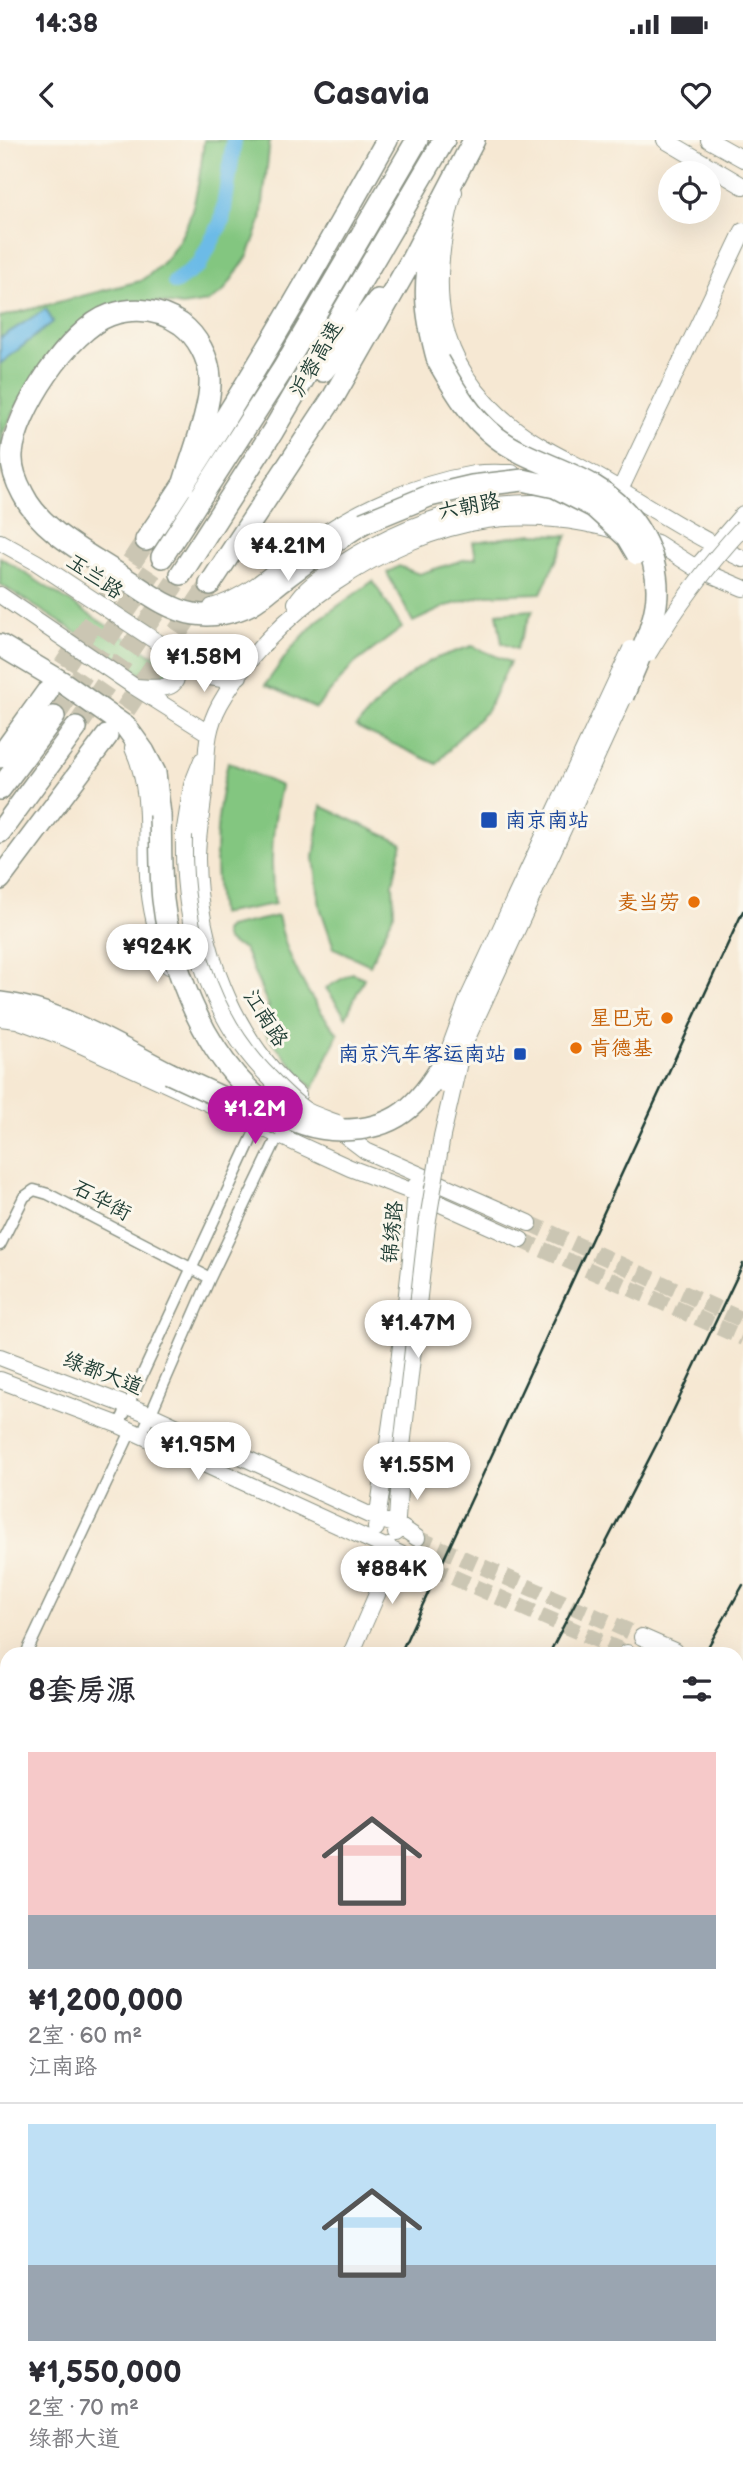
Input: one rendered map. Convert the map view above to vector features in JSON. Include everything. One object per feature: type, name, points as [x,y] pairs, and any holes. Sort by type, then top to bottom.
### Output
[{"type":"highway","points":[[146,540],[183,486],[387,140]]},
{"type":"highway","name":"沪蓉高速","points":[[162,557],[283,369],[417,140]]},
{"type":"highway","name":"沪蓉高速","points":[[181,574],[273,431],[444,140]]},
{"type":"highway","points":[[477,140],[437,231],[425,282],[429,327],[438,361],[464,405],[495,436],[520,452],[593,485],[618,504],[648,545],[657,580],[654,614],[623,696]]},
{"type":"highway","points":[[210,584],[334,396],[477,140]]},
{"type":"highway","points":[[273,431],[411,261]]},
{"type":"highway","points":[[183,486],[209,401],[210,378],[207,361],[193,336],[172,319],[142,310],[108,316],[88,329],[70,346],[48,373],[26,408],[15,436],[12,457],[16,479],[23,496],[35,513],[85,552],[134,584],[171,606],[195,614],[224,614],[251,604],[334,540],[363,523],[429,496],[472,486],[523,480],[569,492],[594,507],[627,537],[649,578],[654,614],[631,649]]},
{"type":"highway","points":[[631,649],[648,600],[647,585],[638,557]]},
{"type":"highway","points":[[0,645],[126,727],[144,752],[155,773],[160,815],[163,901],[170,936],[192,1005],[228,1066],[274,1110],[308,1125],[328,1130],[358,1129],[405,1122]]},
{"type":"highway","points":[[0,757],[47,692]]},
{"type":"highway","points":[[0,749],[31,714]]},
{"type":"highway","points":[[0,789],[54,717]]},
{"type":"highway","points":[[0,832],[76,728]]},
{"type":"highway","points":[[0,879],[107,736]]},
{"type":"highway","points":[[0,1003],[26,1006],[96,1036],[271,1122],[304,1133],[354,1140],[371,1137],[405,1122],[428,1104],[453,1055]]},
{"type":"highway","points":[[358,1129],[390,1121],[404,1114],[430,1088],[453,1055]]},
{"type":"street","points":[[665,140],[743,186]]},
{"type":"street","points":[[709,140],[743,159]]},
{"type":"street","points":[[455,190],[444,228],[438,283],[444,330],[457,362],[473,388],[514,429],[715,546],[743,559]]},
{"type":"street","points":[[620,490],[743,230]]},
{"type":"street","points":[[134,584],[190,607],[208,608],[228,603],[247,593],[327,531],[430,485],[475,474],[518,472],[547,475],[561,480],[632,524],[657,543]]},
{"type":"street","points":[[286,621],[299,598],[325,575],[367,548],[416,525],[461,511],[503,503],[550,503],[583,509],[615,524]]},
{"type":"street","points":[[696,568],[743,514]]},
{"type":"street","name":"六朝路","points":[[208,733],[220,703],[239,676],[286,621],[351,571],[421,538],[486,520],[567,520],[598,525],[657,543],[696,568],[743,588]]},
{"type":"street","points":[[453,1055],[623,696],[669,618],[713,559],[743,527]]},
{"type":"street","points":[[0,534],[36,562]]},
{"type":"street","name":"玉兰路","points":[[0,542],[36,562],[209,677],[222,679],[239,676]]},
{"type":"street","points":[[5,599],[208,733]]},
{"type":"street","points":[[354,1647],[384,1578],[385,1545],[398,1525],[402,1447],[427,1225],[453,1055],[467,1001],[631,649]]},
{"type":"street","points":[[135,687],[163,689],[172,686],[177,669],[172,652]]},
{"type":"street","points":[[101,709],[129,741],[139,763],[148,809],[148,876],[154,921],[160,943],[193,1020],[225,1077],[251,1103],[278,1118],[350,1168]]},
{"type":"street","name":"江南路","points":[[208,733],[205,788],[198,838],[199,890],[220,984],[256,1045],[292,1090],[344,1136],[366,1151],[529,1223]]},
{"type":"street","points":[[206,751],[192,785],[184,835],[185,877],[192,929],[210,988],[241,1047],[288,1097],[306,1110],[358,1129]]},
{"type":"street","points":[[0,1018],[17,1020],[66,1038],[257,1127],[521,1240]]},
{"type":"street","points":[[130,1431],[129,1405],[257,1127]]},
{"type":"street","points":[[29,1647],[130,1431],[149,1414],[278,1136]]},
{"type":"street","name":"锦绣路","points":[[385,1545],[378,1519],[410,1273],[416,1175]]},
{"type":"street","name":"石华街","points":[[0,1245],[24,1197],[34,1190],[48,1194],[210,1278]]},
{"type":"street","name":"绿都大道","points":[[0,1357],[129,1405],[378,1519],[398,1525],[417,1538]]},
{"type":"street","name":"绿都大道","points":[[0,1380],[130,1431],[409,1558]]},
{"type":"street","points":[[642,1637],[665,1647]]},
{"type":"green space","points":[[204,140],[270,140],[261,221],[248,256],[223,292],[208,302],[182,306],[156,302],[118,309],[22,397],[3,433],[0,476],[0,317],[140,281],[157,268],[171,253],[189,219],[199,181]]},
{"type":"green space","points":[[533,534],[568,535],[541,593],[486,595],[447,606],[413,622],[387,573],[399,566],[419,574],[476,558],[473,542]]},
{"type":"green space","points":[[0,557],[168,665],[169,678],[154,682],[0,584]]},
{"type":"green space","points":[[373,581],[402,628],[354,664],[316,708],[265,685],[291,649],[317,621]]},
{"type":"green space","points":[[533,610],[516,649],[502,643],[497,613]]},
{"type":"green space","points":[[472,646],[510,662],[487,711],[464,732],[437,764],[356,727],[390,691],[419,668],[430,661]]},
{"type":"green space","points":[[228,762],[281,786],[272,845],[275,904],[220,914],[216,838]]},
{"type":"green space","points":[[321,806],[402,843],[393,883],[394,913],[370,965],[334,948],[320,907],[314,858]]},
{"type":"green space","points":[[278,916],[287,948],[301,979],[338,1034],[313,1089],[269,1038],[256,1015],[269,1007],[244,949],[230,943],[224,935],[228,927]]},
{"type":"green space","points":[[352,973],[364,978],[346,1017],[326,988]]},
{"type":"water","points":[[46,309],[53,322],[0,364],[0,338]]},
{"type":"waterway","points":[[175,282],[199,265],[222,221],[234,140]]},
{"type":"tunnel","points":[[47,692],[146,540]]},
{"type":"tunnel","points":[[54,717],[162,557]]},
{"type":"tunnel","points":[[76,728],[181,574]]},
{"type":"tunnel","points":[[108,735],[210,584]]},
{"type":"tunnel","points":[[529,1223],[743,1320]]},
{"type":"tunnel","points":[[521,1240],[743,1338]]},
{"type":"tunnel","points":[[417,1538],[642,1637]]},
{"type":"tunnel","points":[[409,1558],[613,1647]]},
{"type":"railway","points":[[403,1647],[743,911]]},
{"type":"railway","points":[[553,1647],[667,1424],[743,1264]]},
{"type":"railway","points":[[708,1647],[743,1585]]},
{"type":"place","name":"南京南站","points":[[489,820]]},
{"type":"place","name":"麦当劳","points":[[694,902]]},
{"type":"place","name":"星巴克","points":[[667,1018]]},
{"type":"place","name":"肯德基","points":[[576,1048]]},
{"type":"place","name":"南京汽车客运南站","points":[[520,1054]]}]
